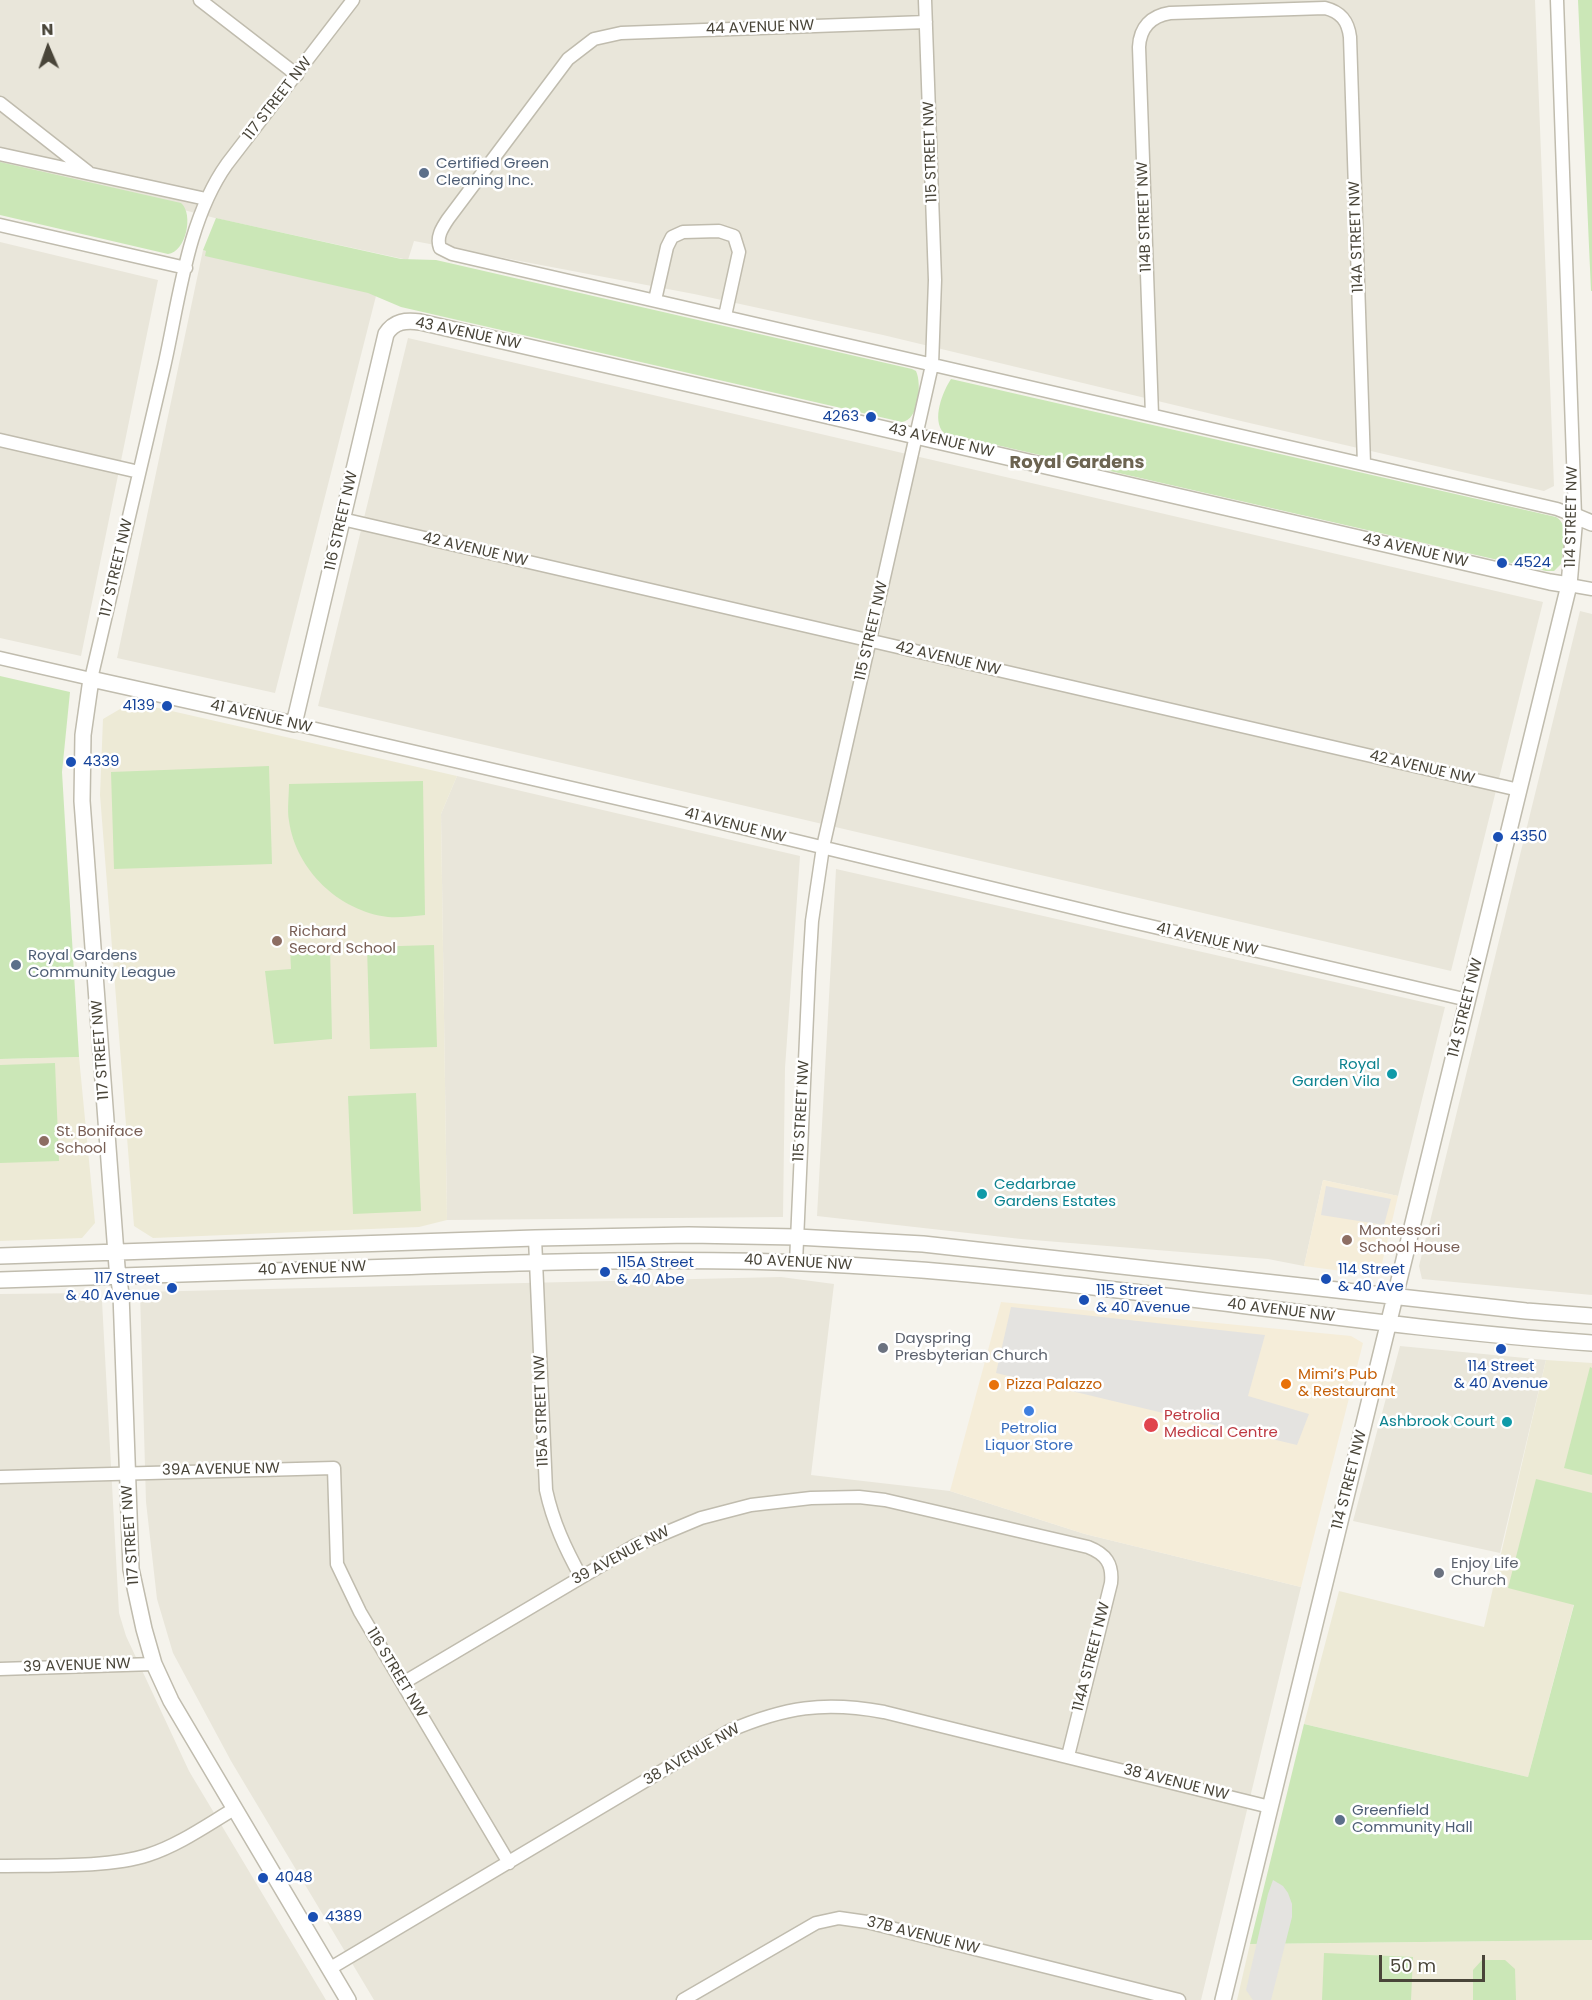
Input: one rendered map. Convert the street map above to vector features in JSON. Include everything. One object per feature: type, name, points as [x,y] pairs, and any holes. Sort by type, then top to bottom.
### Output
[{"type":"street","points":[[200,0],[297,75]]},
{"type":"street","name":"117 STREET NW","points":[[348,2000],[171,1701],[154,1664],[139,1613],[131,1569],[124,1376],[82,801],[82,735],[91,679],[186,268],[206,200],[227,164],[353,0]]},
{"type":"street","name":"115 STREET NW","points":[[796,1263],[812,931],[823,847],[918,436],[932,364],[935,280],[925,0]]},
{"type":"street","name":"114 STREET NW","points":[[1223,2000],[1569,585],[1575,516],[1557,0]]},
{"type":"street","name":"114B STREET NW","points":[[1152,415],[1139,47],[1142,33],[1148,23],[1158,16],[1170,13],[1318,8],[1339,13]]},
{"type":"street","name":"114A STREET NW","points":[[1339,13],[1347,26],[1350,37],[1364,464]]},
{"type":"street","name":"44 AVENUE NW","points":[[655,300],[452,254],[440,248],[439,237],[448,219],[568,59],[594,39],[621,33],[926,22]]},
{"type":"street","points":[[0,103],[91,174]]},
{"type":"street","points":[[0,154],[206,200]]},
{"type":"street","points":[[0,225],[186,268]]},
{"type":"street","points":[[725,316],[739,252],[734,236],[725,232],[683,232],[672,237],[667,247],[655,300],[1557,509],[1592,523]]},
{"type":"street","name":"43 AVENUE NW","points":[[396,323],[420,322],[1515,574],[1592,589]]},
{"type":"street","name":"116 STREET NW","points":[[294,724],[386,334],[396,323]]},
{"type":"street","points":[[0,440],[139,472]]},
{"type":"street","name":"42 AVENUE NW","points":[[342,519],[1519,790]]},
{"type":"street","name":"41 AVENUE NW","points":[[0,658],[823,847],[1468,1000]]},
{"type":"street","name":"40 AVENUE NW","points":[[0,1256],[535,1238],[689,1235],[797,1237],[923,1244],[1526,1311],[1592,1316]]},
{"type":"street","name":"115A STREET NW","points":[[535,1238],[546,1490],[554,1523],[581,1577]]},
{"type":"street","name":"40 AVENUE NW","points":[[0,1280],[672,1259],[796,1263],[967,1274],[1389,1324],[1592,1343]]},
{"type":"street","name":"116 STREET NW","points":[[334,1468],[337,1564],[360,1612],[509,1863]]},
{"type":"street","name":"39A AVENUE NW","points":[[0,1477],[334,1468]]},
{"type":"street","name":"39 AVENUE NW","points":[[403,1683],[651,1538],[701,1518],[752,1505],[800,1498],[835,1497],[867,1498],[911,1504],[1088,1547],[1106,1558]]},
{"type":"street","name":"114A STREET NW","points":[[1068,1756],[1111,1583],[1112,1571],[1106,1558]]},
{"type":"street","name":"39 AVENUE NW","points":[[0,1669],[154,1664]]},
{"type":"street","name":"38 AVENUE NW","points":[[329,1969],[729,1731],[782,1712],[810,1707],[862,1708],[1068,1756],[1270,1807]]},
{"type":"street","points":[[0,1866],[102,1863],[140,1857],[155,1853],[179,1841],[234,1809]]},
{"type":"street","name":"37B AVENUE NW","points":[[683,2000],[816,1923],[839,1918],[867,1922],[1179,2000]]},
{"type":"shaded area","points":[[0,0],[1535,0],[1554,486],[1544,491],[883,335],[694,294],[414,241],[408,260],[215,218],[0,163]]},
{"type":"shaded area","points":[[0,242],[158,280],[81,656],[0,638]]},
{"type":"shaded area","points":[[203,250],[377,292],[275,693],[117,658]]},
{"type":"shaded area","points":[[408,338],[1543,602],[1451,971],[318,706]]},
{"type":"shaded area","points":[[1580,611],[1592,614],[1592,1295],[1422,1279],[1419,1266]]},
{"type":"shaded area","name":"Richard Secord School","points":[[132,702],[457,776],[441,814],[447,1220],[419,1227],[153,1238],[134,1226],[100,795],[103,719]]},
{"type":"shaded area","points":[[457,776],[800,856],[785,1068],[783,1217],[447,1220],[441,814]]},
{"type":"shaded area","points":[[836,869],[1445,1007],[1398,1196],[1323,1180],[1304,1266],[1268,1259],[1021,1239],[817,1216]]},
{"type":"shaded area","name":"St. Boniface School","points":[[79,1057],[95,1223],[82,1238],[0,1241],[0,1059]]},
{"type":"shaded area","points":[[1323,1180],[1398,1196],[1379,1276],[1304,1266]]},
{"type":"shaded area","points":[[1326,1186],[1391,1199],[1384,1225],[1321,1215]]},
{"type":"shaded area","points":[[781,1277],[834,1284],[811,1475],[950,1491],[1085,1534],[1301,1587],[1201,2000],[374,2000],[231,1761],[173,1653],[157,1599],[146,1502],[140,1292]]},
{"type":"shaded area","points":[[92,1293],[102,1301],[119,1613],[126,1636],[189,1771],[326,2000],[0,2000],[0,1294]]},
{"type":"shaded area","points":[[1001,1302],[1351,1336],[1363,1343],[1301,1587],[1085,1534],[950,1491]]},
{"type":"shaded area","points":[[1011,1307],[1265,1335],[1248,1396],[1309,1414],[1297,1445],[996,1373]]},
{"type":"shaded area","points":[[1400,1346],[1546,1360],[1500,1553],[1353,1521]]},
{"type":"shaded area","points":[[1546,1360],[1592,1363],[1592,1536],[1528,1777],[1304,1724],[1339,1591],[1484,1627]]},
{"type":"shaded area","points":[[1273,1880],[1283,1886],[1288,1893],[1292,1904],[1292,1917],[1271,2000],[1253,2000],[1246,1990]]},
{"type":"shaded area","points":[[1592,1940],[1592,2000],[1237,2000],[1250,1944]]},
{"type":"green space","points":[[1578,0],[1592,0],[1592,291],[1591,291]]},
{"type":"green space","points":[[0,162],[181,203],[187,215],[183,240],[174,252],[168,254],[0,215]]},
{"type":"green space","points":[[216,218],[401,259],[436,260],[912,369],[916,371],[918,377],[918,401],[912,415],[908,420],[902,422],[401,307],[368,293],[205,256],[206,251],[203,250]]},
{"type":"green space","points":[[951,379],[1556,517],[1561,521],[1565,532],[1561,564],[1554,571],[1546,571],[944,433],[938,421],[938,413]]},
{"type":"green space","points":[[0,676],[70,692],[62,772],[79,1057],[0,1059]]},
{"type":"green space","points":[[269,766],[272,864],[114,869],[111,772]]},
{"type":"green space","points":[[423,781],[425,915],[388,917],[370,913],[337,897],[310,871],[293,839],[288,817],[289,784]]},
{"type":"green space","points":[[434,945],[437,1047],[370,1049],[367,947]]},
{"type":"green space","points":[[330,946],[332,1039],[274,1044],[265,971],[291,969],[290,948]]},
{"type":"green space","points":[[55,1063],[59,1161],[0,1163],[0,1065]]},
{"type":"green space","points":[[416,1093],[421,1211],[353,1214],[348,1096]]},
{"type":"green space","points":[[1590,1367],[1592,1368],[1592,1475],[1564,1468]]},
{"type":"green space","points":[[1536,1479],[1592,1493],[1592,1940],[1250,1944],[1304,1724],[1528,1777],[1574,1605],[1508,1588]]},
{"type":"green space","points":[[1324,1953],[1413,1957],[1411,2000],[1322,2000]]},
{"type":"green space","points":[[1482,1960],[1505,1960],[1515,1969],[1516,2000],[1473,2000],[1473,1970]]},
{"type":"place","name":"Certified Green Cleaning Inc.","points":[[424,173]]},
{"type":"place","name":"4263","points":[[871,417]]},
{"type":"place","name":"4524","points":[[1502,563]]},
{"type":"place","name":"4139","points":[[167,706]]},
{"type":"place","name":"4339","points":[[71,762]]},
{"type":"place","name":"4350","points":[[1498,837]]},
{"type":"place","name":"Richard Secord School","points":[[277,941]]},
{"type":"place","name":"Royal Gardens Community League","points":[[16,965]]},
{"type":"place","name":"Royal Garden Vila","points":[[1392,1074]]},
{"type":"place","name":"St. Boniface School","points":[[44,1141]]},
{"type":"place","name":"Cedarbrae Gardens Estates","points":[[982,1194]]},
{"type":"place","name":"Montessori School House","points":[[1347,1240]]},
{"type":"place","name":"115A Street & 40 Abe","points":[[605,1272]]},
{"type":"place","name":"114 Street & 40 Ave","points":[[1326,1279]]},
{"type":"place","name":"117 Street & 40 Avenue","points":[[172,1288]]},
{"type":"place","name":"115 Street & 40 Avenue","points":[[1084,1300]]},
{"type":"place","name":"Dayspring Presbyterian Church","points":[[883,1348]]},
{"type":"place","name":"114 Street & 40 Avenue","points":[[1501,1349]]},
{"type":"place","name":"Mimi’s Pub & Restaurant","points":[[1286,1384]]},
{"type":"place","name":"Pizza Palazzo","points":[[994,1385]]},
{"type":"place","name":"Petrolia Liquor Store","points":[[1029,1411]]},
{"type":"place","name":"Ashbrook Court","points":[[1507,1422]]},
{"type":"place","name":"Petrolia Medical Centre","points":[[1151,1425]]},
{"type":"place","name":"Enjoy Life Church","points":[[1439,1573]]},
{"type":"place","name":"Greenfield Community Hall","points":[[1340,1820]]},
{"type":"place","name":"4048","points":[[263,1878]]},
{"type":"place","name":"4389","points":[[313,1917]]},
{"type":"district","name":"Royal Gardens","points":[[1077,463]]}]
